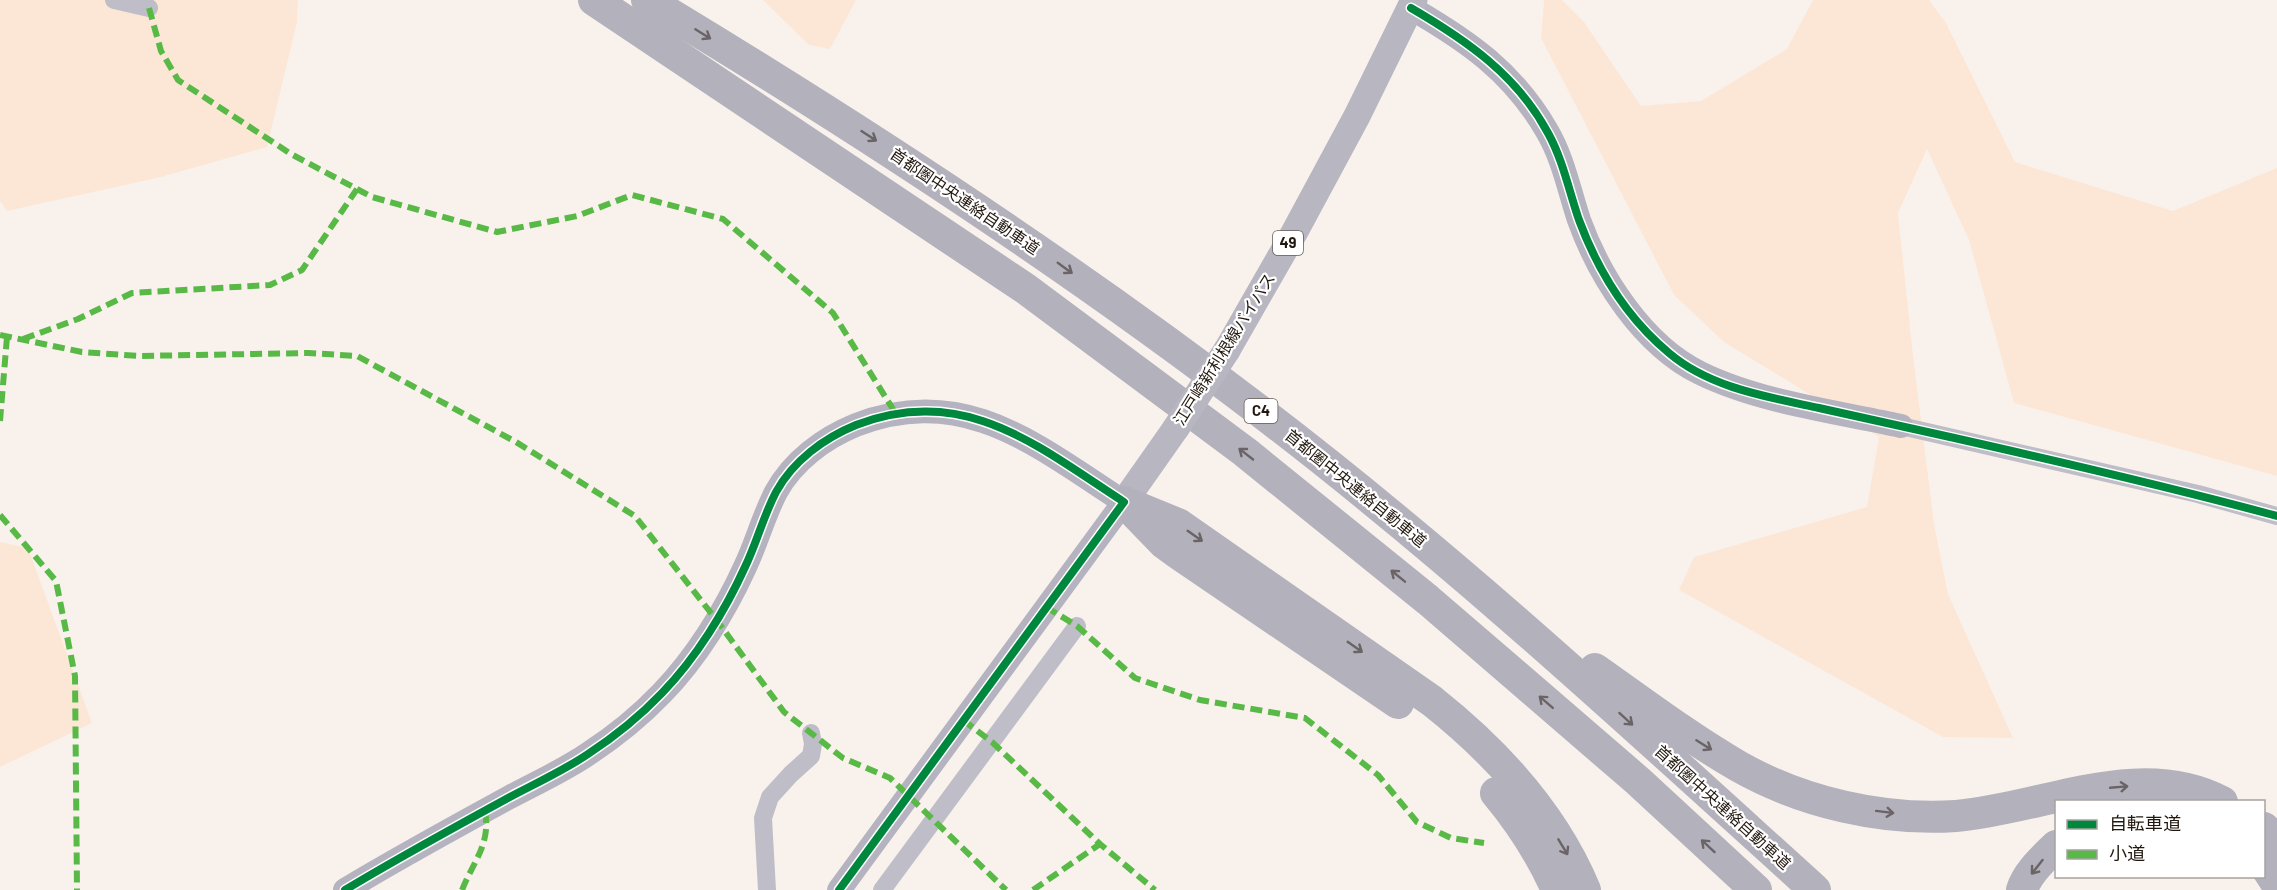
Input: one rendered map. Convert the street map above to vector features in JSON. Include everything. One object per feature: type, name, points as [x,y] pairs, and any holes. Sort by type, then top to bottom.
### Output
[{"type":"highway","name":"C4","points":[[594,0],[1026,289],[1245,452],[1428,600],[1638,781],[1754,888]]},
{"type":"highway","name":"首都圏中央連絡自動車道","points":[[647,0],[866,134],[1061,265],[1262,412],[1467,578],[1815,890]]},
{"type":"highway","points":[[1124,502],[1171,549],[1424,721],[1460,750],[1491,770],[1527,813],[1562,846],[1585,890]]},
{"type":"highway","points":[[1467,578],[1687,734],[1739,766],[1789,789],[1830,803],[1892,814],[1956,816],[2116,786],[2156,785],[2187,789],[2219,800]]},
{"type":"highway","points":[[1527,813],[1537,849],[1557,890]]},
{"type":"highway","points":[[2265,829],[2277,841]]},
{"type":"highway","points":[[2022,890],[2042,860],[2055,847]]},
{"type":"highway","points":[[2265,866],[2277,884]]},
{"type":"main road","name":"江戸崎新利根線バイパス","points":[[1124,502],[1227,350],[1357,116],[1412,4]]},
{"type":"street","points":[[114,0],[148,8]]},
{"type":"street","points":[[1412,4],[1490,60],[1512,81],[1529,104],[1558,153],[1580,222],[1622,305],[1669,353],[1699,373],[1772,399],[2198,494],[2277,516]]},
{"type":"street","points":[[345,890],[588,754],[635,718],[663,692],[718,622],[746,565],[762,520],[778,489],[800,462],[828,437],[867,421],[903,412],[930,410],[994,423],[1017,434],[1124,502],[839,890]]},
{"type":"street","points":[[882,890],[1077,626]]},
{"type":"street","points":[[767,890],[763,818],[770,797],[811,756],[813,744],[811,733]]},
{"type":"shaded area","points":[[0,0],[298,0],[297,22],[267,147],[161,177],[7,211],[0,201]]},
{"type":"shaded area","points":[[763,0],[856,0],[830,49],[809,45]]},
{"type":"shaded area","points":[[1544,0],[1562,0],[1584,22],[1641,106],[1701,101],[1787,49],[1813,0],[1929,0],[1946,23],[2015,162],[2173,211],[2277,168],[2277,476],[2014,403],[1969,240],[1927,149],[1898,213],[1934,524],[1948,594],[2013,738],[1943,737],[1679,590],[1694,557],[1867,507],[1879,437],[1724,342],[1674,295],[1541,38]]},
{"type":"shaded area","points":[[0,542],[28,548],[92,723],[0,767]]},
{"type":"marked path","points":[[149,8],[161,51],[178,80],[291,154],[372,197],[497,232],[577,216],[632,195],[723,219],[833,313],[896,414]]},
{"type":"marked path","points":[[23,339],[78,319],[132,293],[270,285],[302,270],[357,189]]},
{"type":"marked path","points":[[0,335],[82,352],[138,356],[308,353],[357,356],[516,442],[635,516],[718,622],[784,712],[843,758],[890,778],[1006,890]]},
{"type":"marked path","points":[[0,421],[7,337]]},
{"type":"marked path","points":[[0,515],[56,581],[75,676],[77,890]]},
{"type":"marked path","points":[[1046,607],[1077,626],[1135,678],[1200,700],[1305,718],[1378,775],[1417,822],[1451,838],[1484,843]]},
{"type":"marked path","points":[[963,720],[992,742],[1100,844],[1155,890]]},
{"type":"marked path","points":[[462,890],[484,843],[485,811]]},
{"type":"marked path","points":[[1033,890],[1100,844]]},
{"type":"cycle path","points":[[1411,8],[1470,46],[1506,76],[1535,112],[1553,143],[1587,239],[1615,292],[1640,325],[1685,365],[1740,390],[2067,464],[2277,516]]},
{"type":"cycle path","points":[[345,890],[446,832],[559,772],[598,747],[645,710],[675,679],[709,633],[745,567],[776,492],[791,470],[810,452],[844,430],[895,414],[932,411],[966,416],[998,427],[1030,442],[1124,502],[839,890]]}]
